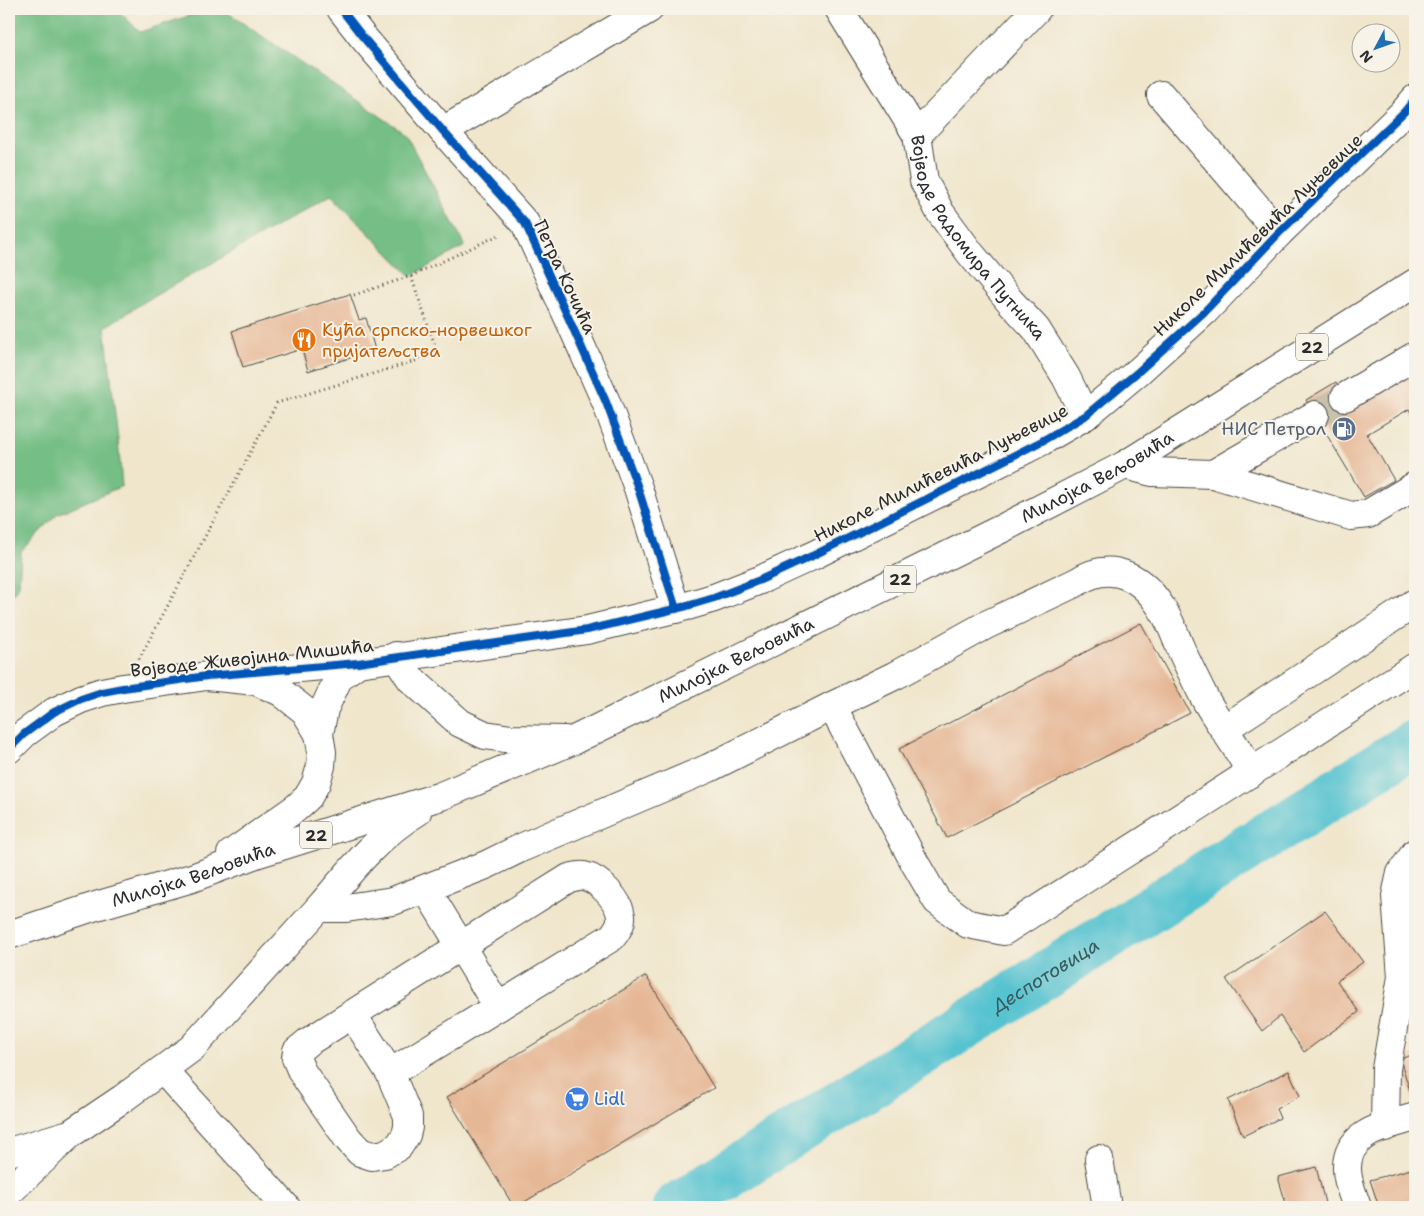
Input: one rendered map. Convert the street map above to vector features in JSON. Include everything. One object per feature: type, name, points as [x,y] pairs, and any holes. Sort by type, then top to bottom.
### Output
[{"type":"street","name":"Петра Кочића","points":[[341,9],[443,131],[525,223],[606,402],[638,488],[676,609]]},
{"type":"street","points":[[443,131],[648,9]]},
{"type":"street","name":"Војводе Радомира Путника","points":[[839,9],[916,135],[924,181],[940,212],[970,253],[1036,329],[1066,377],[1085,416]]},
{"type":"street","points":[[916,135],[1037,9]]},
{"type":"street","points":[[1161,96],[1279,233]]},
{"type":"street","name":"Николе Милићевића Луњевице","points":[[396,656],[587,630],[676,609],[723,594],[760,580],[812,556],[995,465],[1085,416],[1139,371],[1204,312],[1279,233],[1404,112],[1415,99]]},
{"type":"street","name":"Милојка Вељовића","points":[[9,936],[96,906],[192,878],[256,854],[441,796],[574,740],[988,536],[1125,465],[1415,283]]},
{"type":"street","points":[[1345,397],[1415,356]]},
{"type":"street","points":[[1213,474],[1315,415]]},
{"type":"street","points":[[1125,465],[1152,472],[1213,474],[1351,516],[1368,514],[1415,486]]},
{"type":"street","points":[[319,908],[346,908],[393,901],[486,865],[709,768],[896,675],[986,625],[1077,582],[1087,575],[1098,572],[1122,573],[1133,578],[1154,598],[1164,611],[1204,696],[1242,754],[1251,773]]},
{"type":"street","points":[[1224,729],[1415,604]]},
{"type":"street","points":[[396,656],[411,679],[460,723],[485,735],[511,739],[574,740]]},
{"type":"street","name":"Војводе Живојина Мишића","points":[[9,748],[24,734],[54,712],[81,699],[102,692],[208,676],[358,662],[396,656]]},
{"type":"street","points":[[192,878],[238,850],[296,808],[308,797],[316,783],[321,766],[322,752],[319,734],[324,709],[339,678],[358,662]]},
{"type":"street","points":[[832,706],[937,901],[968,924],[1004,931],[1415,667]]},
{"type":"street","points":[[208,676],[256,681],[281,692],[305,711],[319,734]]},
{"type":"street","points":[[9,1192],[70,1134],[192,1048],[363,857],[403,820],[441,796]]},
{"type":"street","points":[[1385,1127],[1386,1069],[1402,977],[1396,896],[1401,873],[1415,854]]},
{"type":"street","points":[[352,1014],[390,1073],[408,1116],[406,1135],[399,1146],[385,1154],[372,1156],[360,1152],[348,1139],[302,1072],[296,1058],[297,1051],[352,1014],[569,878],[582,875],[593,879],[616,901],[621,916],[619,928],[612,937],[390,1073]]},
{"type":"street","points":[[426,889],[498,1007]]},
{"type":"street","points":[[163,1070],[286,1207]]},
{"type":"street","points":[[1357,1207],[1347,1170],[1348,1160],[1356,1142],[1372,1131],[1415,1118]]},
{"type":"street","points":[[9,1152],[70,1134]]},
{"type":"street","points":[[1099,1159],[1107,1207]]},
{"type":"path","points":[[354,295],[411,276],[525,223]]},
{"type":"path","points":[[123,688],[278,404],[438,354],[411,276]]},
{"type":"green space","points":[[9,9],[117,9],[140,32],[210,9],[222,9],[405,133],[465,246],[411,276],[331,195],[144,302],[105,327],[122,486],[57,514],[21,552],[19,585],[9,601]]},
{"type":"building","name":"Кућа српско-норвешког пријатељства","points":[[350,294],[359,320],[366,318],[375,350],[308,371],[302,349],[243,367],[232,331]]},
{"type":"building","points":[[1415,359],[1415,420],[1409,409],[1367,434],[1394,480],[1364,497],[1306,400],[1336,382],[1346,399]]},
{"type":"building","points":[[1141,623],[1190,713],[947,838],[899,749]]},
{"type":"building","points":[[1325,911],[1363,962],[1337,981],[1359,1012],[1304,1052],[1280,1016],[1262,1031],[1226,979]]},
{"type":"building","points":[[646,976],[714,1088],[514,1207],[447,1097]]},
{"type":"building","points":[[1415,1054],[1415,1107],[1400,1059]]},
{"type":"building","points":[[1289,1071],[1300,1096],[1276,1109],[1280,1118],[1243,1136],[1228,1100]]},
{"type":"building","points":[[1316,1167],[1326,1207],[1287,1207],[1278,1177]]},
{"type":"building","points":[[1415,1168],[1415,1207],[1379,1207],[1370,1180]]},
{"type":"waterway","name":"Деспотовица","points":[[676,1207],[1415,743]]},
{"type":"tunnel","points":[[1315,415],[1345,397]]},
{"type":"cycle path","points":[[341,9],[443,131],[525,223],[606,402],[638,488],[676,609]]},
{"type":"cycle path","points":[[9,749],[24,734],[54,712],[81,699],[102,692],[207,676],[358,663],[587,630],[714,598],[760,580],[812,556],[1042,441],[1085,416],[1139,371],[1204,312],[1279,233],[1404,112],[1415,99]]},
{"type":"place","name":"Кућа српско-норвешког пријатељства","points":[[304,340]]},
{"type":"place","name":"НИС Петрол","points":[[1344,429]]},
{"type":"place","name":"Lidl","points":[[577,1099]]}]
